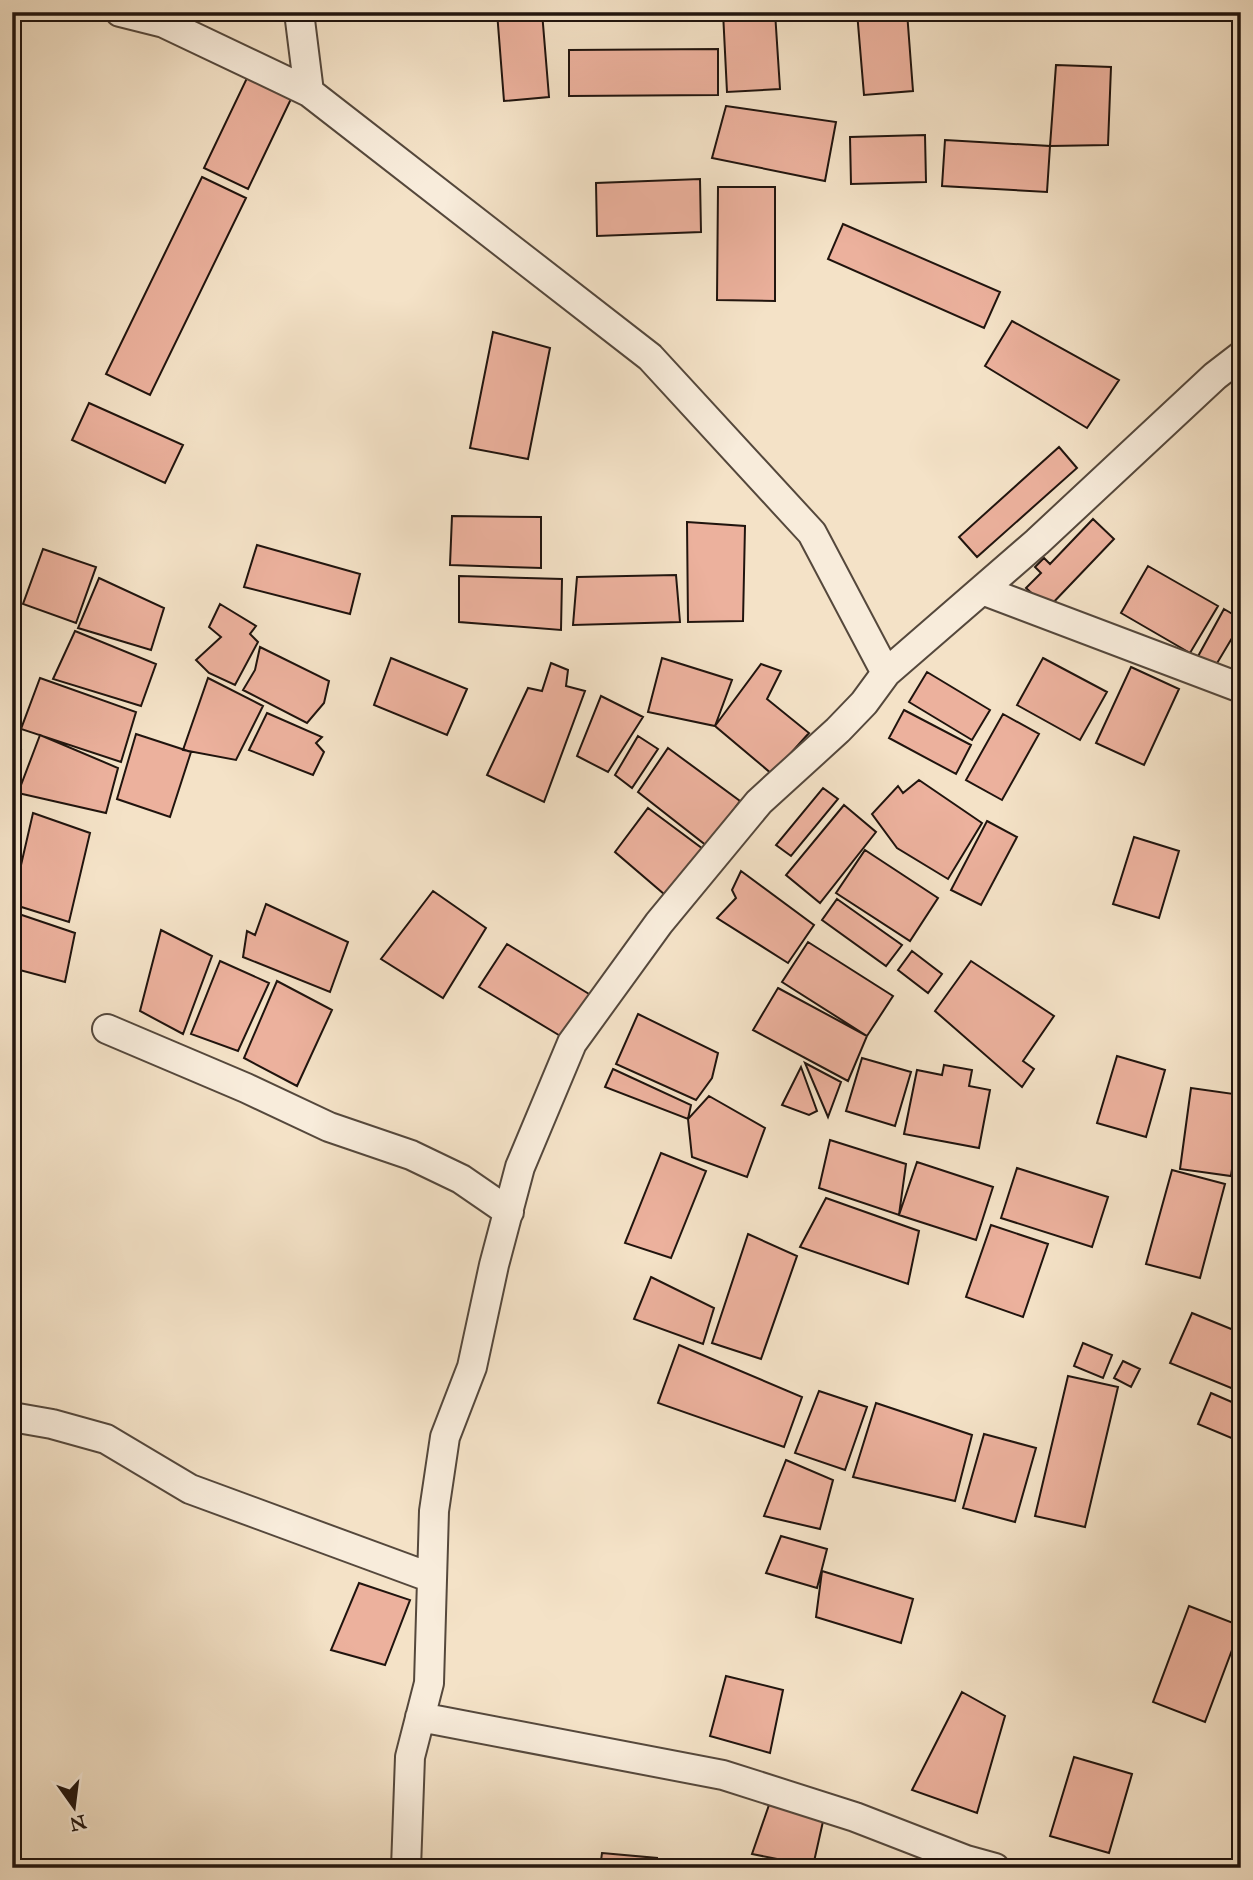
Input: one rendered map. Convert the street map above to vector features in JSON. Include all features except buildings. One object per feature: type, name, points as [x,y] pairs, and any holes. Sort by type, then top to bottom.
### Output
[{"type":"street","points":[[120,12],[164,23],[309,92],[650,356],[812,533],[886,673]]},
{"type":"street","points":[[299,12],[309,92]]},
{"type":"street","points":[[406,1868],[410,1757],[429,1683],[434,1511],[444,1437],[472,1367],[520,1167],[572,1043],[659,923],[759,802],[838,730],[864,703],[886,673],[1037,542],[1215,376],[1241,356]]},
{"type":"street","points":[[982,590],[1241,688]]},
{"type":"street","points":[[107,1029],[246,1088],[329,1127],[411,1155],[461,1179],[509,1212]]},
{"type":"street","points":[[12,1417],[52,1423],[106,1439],[190,1489],[432,1578]]},
{"type":"street","points":[[420,1717],[723,1774],[855,1817],[966,1860],[995,1868]]}]
